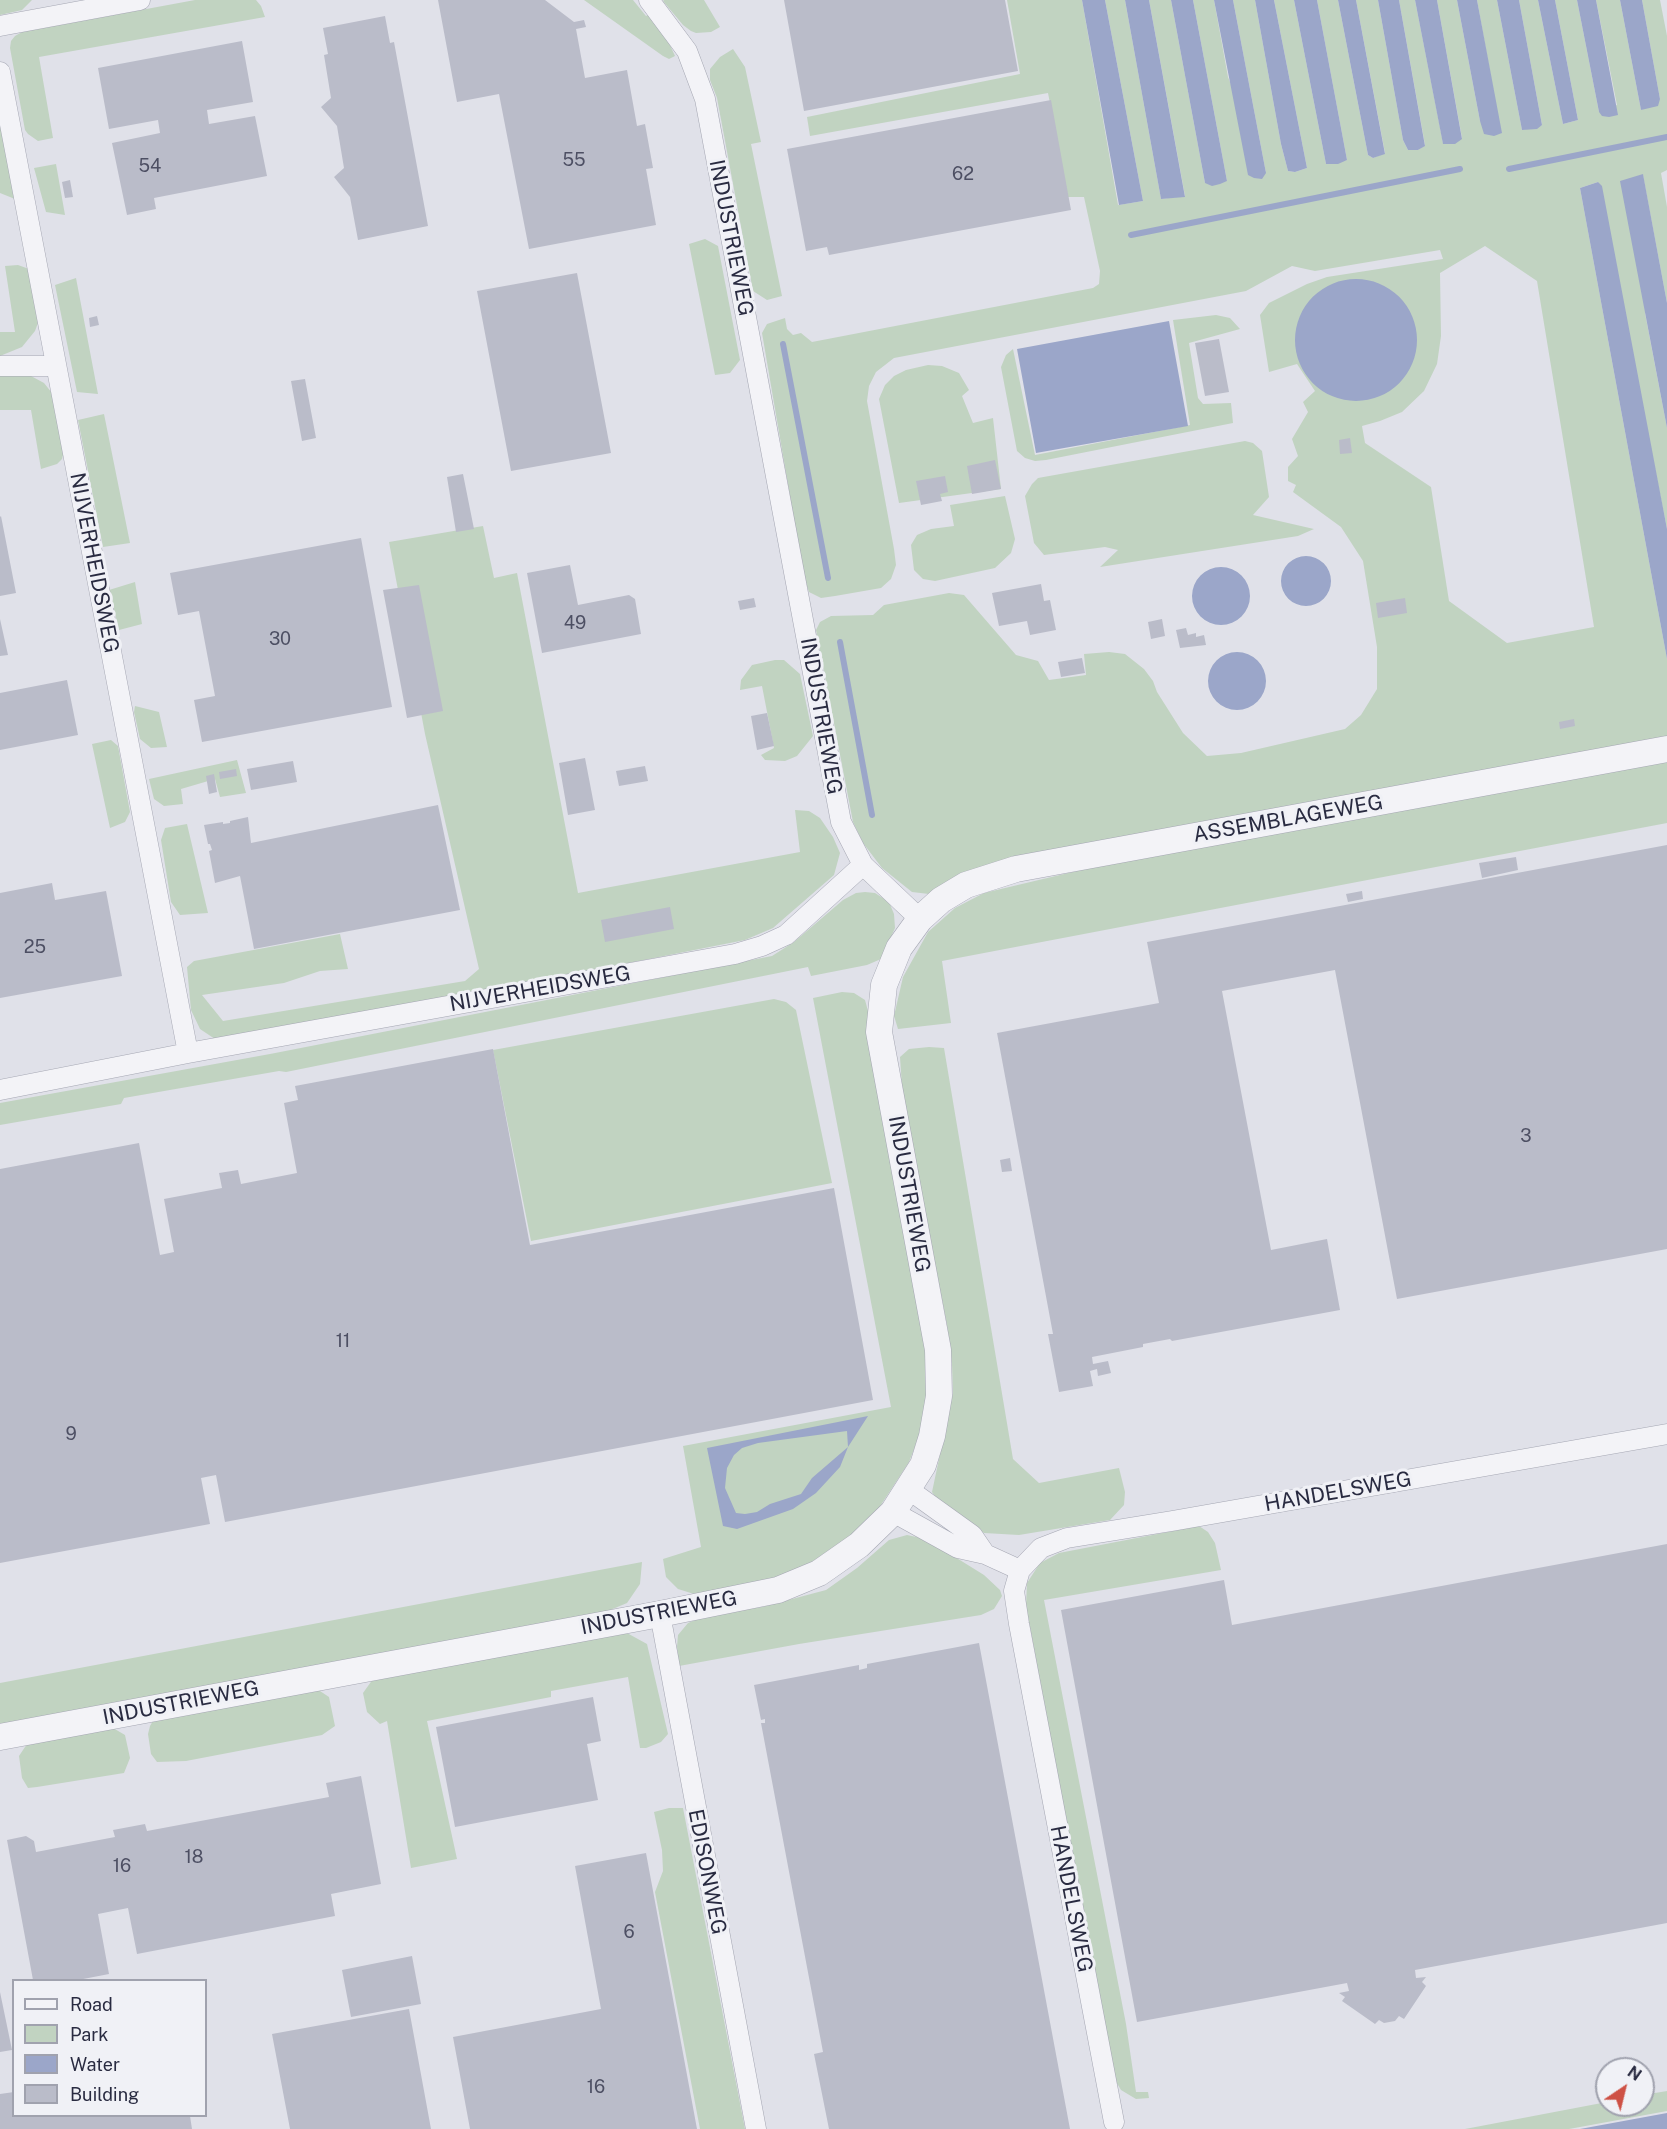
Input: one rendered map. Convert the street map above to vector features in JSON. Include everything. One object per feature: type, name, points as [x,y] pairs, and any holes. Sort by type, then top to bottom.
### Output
[{"type":"street","points":[[0,26],[140,0]]},
{"type":"street","name":"INDUSTRIEWEG","points":[[0,1737],[778,1590],[819,1573],[859,1545],[893,1512],[923,1465],[932,1436],[939,1396],[938,1350],[879,1032],[884,985],[899,948],[920,919],[864,865],[841,822],[705,99],[687,51],[649,0]]},
{"type":"street","name":"NIJVERHEIDSWEG","points":[[0,72],[188,1053]]},
{"type":"street","points":[[0,366],[56,366]]},
{"type":"street","name":"ASSEMBLAGEWEG","points":[[920,919],[941,900],[966,885],[1016,869],[1667,749]]},
{"type":"street","name":"NIJVERHEIDSWEG","points":[[0,1090],[188,1053],[744,951],[786,935],[864,865]]},
{"type":"street","name":"HANDELSWEG","points":[[1114,2122],[1019,1624],[1014,1591],[1020,1570],[1041,1548],[1067,1538],[1667,1434]]},
{"type":"street","points":[[908,1489],[972,1535],[985,1554]]},
{"type":"street","points":[[893,1512],[958,1548],[985,1554],[1020,1570]]},
{"type":"street","name":"EDISONWEG","points":[[660,1614],[756,2129]]},
{"type":"green space","points":[[0,0],[32,0],[22,10],[0,15]]},
{"type":"green space","points":[[195,0],[256,0],[265,17],[39,57],[53,138],[38,141],[28,134],[25,130],[10,48],[15,36],[22,32]]},
{"type":"green space","points":[[584,0],[633,0],[656,24],[675,56],[669,59],[663,56]]},
{"type":"green space","points":[[664,0],[704,0],[720,27],[711,32],[691,31],[683,25]]},
{"type":"green space","points":[[1007,0],[1082,0],[1118,205],[1143,201],[1105,0],[1125,0],[1161,199],[1185,196],[1149,0],[1171,0],[1205,183],[1227,181],[1193,0],[1214,0],[1228,77],[1266,173],[1233,0],[1255,0],[1281,144],[1288,171],[1295,172],[1307,168],[1274,0],[1294,0],[1326,164],[1347,160],[1317,0],[1338,0],[1368,155],[1373,158],[1385,153],[1356,0],[1378,0],[1403,140],[1408,150],[1418,150],[1425,145],[1399,0],[1415,0],[1443,143],[1462,138],[1437,0],[1457,0],[1480,121],[1501,133],[1477,0],[1497,0],[1522,130],[1542,125],[1519,0],[1538,0],[1563,124],[1578,120],[1555,0],[1577,0],[1599,112],[1617,105],[1596,0],[1620,0],[1641,110],[1660,99],[1642,0],[1660,0],[1667,36],[1667,170],[1661,173],[1667,207],[1667,303],[1643,175],[1645,313],[1667,428],[1667,529],[1598,182],[1580,188],[1667,659],[1667,739],[929,894],[912,892],[882,868],[863,843],[853,822],[816,630],[820,622],[831,616],[873,615],[884,605],[949,593],[964,595],[1016,655],[1038,661],[1049,680],[1086,675],[1084,654],[1109,652],[1125,654],[1144,669],[1183,733],[1207,756],[1241,753],[1345,729],[1361,715],[1377,689],[1377,647],[1363,561],[1341,527],[1293,492],[1296,485],[1288,481],[1288,467],[1298,456],[1292,439],[1308,412],[1303,402],[1315,391],[1297,364],[1269,372],[1260,315],[1269,303],[1307,284],[1327,277],[1443,259],[1440,250],[1315,271],[1292,266],[1246,291],[894,358],[876,372],[869,386],[867,401],[894,549],[896,565],[891,579],[881,588],[835,596],[821,598],[809,592],[804,578],[762,333],[767,324],[785,318],[787,329],[793,335],[801,333],[812,342],[1093,288],[1099,284],[1100,271],[1084,197],[1068,197],[1048,93],[810,136],[807,117],[1020,74]],"holes":[[[1485,246],[1537,281],[1594,627],[1507,643],[1449,601],[1431,487],[1365,443],[1362,426],[1402,412],[1424,391],[1437,364],[1441,336],[1440,273]]]},
{"type":"green space","points":[[733,49],[745,67],[761,142],[751,144],[782,296],[767,300],[753,291],[717,98],[710,80],[710,69],[720,57]]},
{"type":"green space","points":[[0,107],[15,199],[0,193]]},
{"type":"green space","points":[[56,164],[65,215],[46,212],[34,168]]},
{"type":"green space","points":[[705,239],[718,246],[740,360],[730,373],[715,375],[689,244]]},
{"type":"green space","points":[[18,265],[29,269],[39,320],[35,331],[22,347],[0,356],[0,332],[15,332],[5,266]]},
{"type":"green space","points":[[76,278],[98,394],[77,392],[55,285]]},
{"type":"green space","points":[[1216,315],[1230,318],[1240,329],[1189,343],[1198,398],[1203,404],[1231,403],[1233,423],[1046,460],[1035,461],[1025,458],[1017,451],[1001,367],[1006,355],[1013,349],[1035,455],[1190,425],[1173,320]]},
{"type":"green space","points":[[928,365],[942,366],[959,373],[969,390],[962,396],[973,423],[993,418],[1001,489],[899,503],[879,399],[885,385],[894,376],[906,370]]},
{"type":"green space","points":[[0,375],[31,376],[44,383],[52,393],[64,451],[62,459],[57,464],[41,469],[31,410],[0,410]]},
{"type":"green space","points":[[104,414],[130,543],[103,547],[78,420]]},
{"type":"green space","points":[[1245,441],[1253,443],[1262,451],[1269,497],[1253,515],[1314,529],[1298,536],[1100,567],[1118,550],[1105,547],[1044,555],[1034,543],[1025,496],[1038,478]]},
{"type":"green space","points":[[1005,496],[1015,539],[1011,553],[995,568],[935,581],[923,579],[914,570],[911,545],[917,535],[931,529],[954,526],[950,505]]},
{"type":"green space","points":[[483,526],[494,578],[517,573],[578,893],[800,852],[795,810],[809,811],[820,818],[833,837],[840,853],[834,875],[773,928],[745,940],[563,976],[215,1039],[200,1029],[191,1010],[187,967],[194,961],[340,934],[348,969],[320,971],[284,983],[202,995],[223,1021],[465,981],[479,969],[425,734],[389,542]]},
{"type":"green space","points":[[135,582],[142,624],[119,630],[109,590]]},
{"type":"green space","points":[[784,660],[800,674],[813,736],[797,756],[785,761],[765,760],[761,755],[774,748],[762,686],[740,690],[741,680],[752,665]]},
{"type":"green space","points":[[135,706],[159,712],[167,747],[151,748],[140,739],[134,712]]},
{"type":"green space","points":[[111,740],[118,746],[130,812],[125,822],[110,828],[92,744]]},
{"type":"green space","points":[[237,760],[246,793],[220,797],[215,779],[181,789],[183,804],[164,806],[154,799],[149,779]]},
{"type":"green space","points":[[1667,762],[1667,823],[942,961],[951,1023],[898,1029],[894,1016],[903,977],[928,932],[955,908],[984,893],[1081,870]]},
{"type":"green space","points":[[187,824],[208,913],[180,915],[171,902],[161,840],[165,828]]},
{"type":"green space","points":[[856,893],[875,893],[889,902],[894,914],[895,928],[881,959],[867,965],[811,976],[808,967],[286,1072],[279,1071],[124,1098],[121,1104],[0,1125],[0,1103],[270,1054],[772,956],[794,942],[843,900]]},
{"type":"green space","points":[[842,992],[854,993],[865,1000],[868,1011],[868,1034],[926,1335],[930,1380],[925,1421],[909,1462],[875,1514],[836,1548],[792,1573],[716,1594],[694,1594],[678,1589],[666,1577],[663,1559],[701,1547],[683,1446],[891,1407],[813,998]]},
{"type":"green space","points":[[774,999],[786,1002],[796,1010],[832,1183],[531,1241],[493,1050]]},
{"type":"green space","points":[[944,1048],[1013,1459],[1039,1483],[1119,1468],[1125,1492],[1124,1505],[1110,1520],[1019,1535],[984,1533],[943,1507],[932,1492],[953,1393],[952,1365],[947,1325],[903,1102],[900,1057],[909,1049]]},
{"type":"green space","points":[[1199,1526],[1208,1532],[1215,1543],[1221,1570],[1044,1600],[1126,2024],[1136,2092],[1148,2092],[1149,2098],[1136,2099],[1121,2090],[1115,2080],[1026,1606],[1027,1583],[1040,1563],[1059,1553]]},
{"type":"green space","points":[[907,1535],[926,1539],[984,1575],[1000,1590],[1002,1596],[994,1609],[981,1615],[679,1666],[678,1635],[688,1623],[707,1615],[762,1607],[826,1590],[857,1568],[889,1540]]},
{"type":"green space","points":[[642,1562],[640,1584],[627,1603],[596,1616],[0,1727],[0,1683]]},
{"type":"green space","points":[[627,1633],[647,1644],[668,1734],[661,1742],[640,1748],[628,1677],[551,1691],[551,1697],[427,1721],[457,1859],[411,1868],[387,1721],[380,1724],[367,1712],[363,1693],[373,1679]]},
{"type":"green space","points":[[308,1691],[320,1691],[329,1697],[335,1726],[322,1735],[186,1761],[157,1762],[151,1754],[148,1734],[154,1719]]},
{"type":"green space","points":[[113,1728],[125,1735],[130,1758],[124,1773],[28,1788],[22,1778],[19,1756],[27,1744]]},
{"type":"green space","points":[[669,1808],[683,1808],[745,2129],[700,2129],[655,1892],[663,1871],[662,1850],[654,1812]]},
{"type":"green space","points":[[1667,2091],[1667,2111],[1655,2113],[1655,2093]]},
{"type":"green space","points":[[1595,2104],[1595,2117],[1634,2117],[1569,2129],[1465,2129]]},
{"type":"water","points":[[1082,0],[1105,0],[1143,201],[1119,205]]},
{"type":"water","points":[[1125,0],[1149,0],[1185,197],[1161,199]]},
{"type":"water","points":[[1171,0],[1193,0],[1227,181],[1212,186],[1205,183]]},
{"type":"water","points":[[1214,0],[1233,0],[1266,173],[1262,179],[1248,175]]},
{"type":"water","points":[[1255,0],[1274,0],[1307,168],[1295,172],[1288,171],[1281,144]]},
{"type":"water","points":[[1294,0],[1317,0],[1347,160],[1338,164],[1326,164]]},
{"type":"water","points":[[1338,0],[1356,0],[1385,154],[1373,158],[1368,155]]},
{"type":"water","points":[[1378,0],[1399,0],[1425,146],[1418,150],[1408,150],[1403,140]]},
{"type":"water","points":[[1415,0],[1437,0],[1462,139],[1455,144],[1443,144]]},
{"type":"water","points":[[1457,0],[1477,0],[1502,133],[1494,136],[1484,134],[1480,121]]},
{"type":"water","points":[[1497,0],[1519,0],[1542,125],[1537,129],[1522,130]]},
{"type":"water","points":[[1538,0],[1555,0],[1578,120],[1563,124]]},
{"type":"water","points":[[1577,0],[1596,0],[1618,115],[1602,116],[1599,112]]},
{"type":"water","points":[[1620,0],[1642,0],[1660,99],[1658,106],[1641,110]]},
{"type":"water","points":[[1643,174],[1667,303],[1667,428],[1620,181]]},
{"type":"water","points":[[1598,182],[1602,186],[1667,529],[1667,659],[1580,188]]},
{"type":"water","points":[[1356,279],[1379,284],[1390,289],[1399,297],[1407,306],[1412,317],[1417,340],[1412,363],[1407,374],[1399,383],[1390,391],[1379,396],[1356,401],[1333,396],[1322,391],[1313,383],[1305,374],[1300,363],[1295,340],[1300,317],[1305,306],[1313,297],[1322,289],[1333,284]]},
{"type":"water","points":[[1169,321],[1188,426],[1036,453],[1017,349]]},
{"type":"water","points":[[1306,556],[1315,558],[1326,567],[1331,581],[1329,590],[1320,601],[1306,606],[1297,604],[1286,595],[1281,581],[1283,572],[1292,561]]},
{"type":"water","points":[[1221,567],[1237,572],[1245,580],[1250,596],[1245,612],[1237,620],[1221,625],[1205,620],[1197,612],[1192,596],[1197,580],[1205,572]]},
{"type":"water","points":[[1237,652],[1248,654],[1261,665],[1266,681],[1264,692],[1253,705],[1237,710],[1226,708],[1213,697],[1208,681],[1210,670],[1221,657]]},
{"type":"water","points":[[868,1416],[848,1447],[840,1467],[816,1493],[793,1509],[737,1529],[723,1526],[707,1448]],"holes":[[[847,1431],[848,1447],[812,1478],[801,1494],[770,1504],[757,1512],[745,1514],[736,1513],[725,1488],[727,1468],[734,1455],[742,1448],[758,1443]]]},
{"type":"water","points":[[1667,2113],[1667,2129],[1580,2129],[1655,2117]]},
{"type":"building","points":[[438,0],[545,0],[574,22],[584,20],[586,27],[576,29],[585,78],[627,70],[637,126],[645,124],[653,168],[646,169],[656,225],[529,249],[499,94],[457,102]]},
{"type":"building","points":[[784,0],[1005,0],[1018,71],[804,111]]},
{"type":"building","points":[[385,16],[390,43],[394,42],[428,226],[358,240],[350,197],[334,177],[344,168],[337,126],[321,107],[331,98],[324,55],[328,54],[323,28]]},
{"type":"building","points":[[242,41],[253,102],[207,110],[209,124],[255,116],[267,176],[154,198],[156,209],[127,215],[112,143],[160,133],[158,120],[109,129],[98,68]]},
{"type":"building","points":[[1051,100],[1071,210],[829,255],[827,247],[806,251],[787,149]]},
{"type":"building","points":[[70,180],[73,197],[65,198],[62,182]]},
{"type":"building","points":[[577,273],[611,453],[511,471],[477,291]]},
{"type":"building","points":[[97,316],[99,325],[90,327],[89,318]]},
{"type":"building","points":[[1219,339],[1229,392],[1205,396],[1195,343]]},
{"type":"building","points":[[305,379],[316,438],[302,441],[291,381]]},
{"type":"building","points":[[1350,438],[1352,453],[1340,454],[1339,440]]},
{"type":"building","points":[[995,460],[1001,489],[972,494],[967,466]]},
{"type":"building","points":[[463,474],[474,529],[456,532],[447,477]]},
{"type":"building","points":[[945,476],[948,492],[940,494],[942,501],[921,505],[916,481]]},
{"type":"building","points":[[0,517],[16,593],[0,596]]},
{"type":"building","points":[[361,538],[392,707],[202,742],[194,700],[215,696],[199,611],[178,615],[170,573]]},
{"type":"building","points":[[570,565],[578,605],[629,595],[635,599],[641,634],[542,653],[527,573]]},
{"type":"building","points":[[1041,584],[1044,601],[1050,600],[1056,630],[1030,635],[1027,621],[999,626],[992,593]]},
{"type":"building","points":[[419,585],[443,711],[407,718],[383,590]]},
{"type":"building","points":[[754,598],[756,607],[740,610],[738,601]]},
{"type":"building","points":[[1405,598],[1407,613],[1378,618],[1376,603]]},
{"type":"building","points":[[0,619],[8,655],[0,656]]},
{"type":"building","points":[[1162,619],[1165,636],[1151,639],[1148,622]]},
{"type":"building","points":[[1186,628],[1188,635],[1196,633],[1196,637],[1204,635],[1206,645],[1180,648],[1176,630]]},
{"type":"building","points":[[1082,658],[1085,673],[1061,677],[1058,662]]},
{"type":"building","points":[[67,680],[78,735],[0,750],[0,693]]},
{"type":"building","points":[[767,713],[774,746],[757,750],[751,716]]},
{"type":"building","points":[[1574,719],[1575,726],[1560,729],[1559,722]]},
{"type":"building","points":[[585,758],[595,810],[568,815],[559,763]]},
{"type":"building","points":[[293,761],[297,782],[251,790],[247,769]]},
{"type":"building","points":[[645,766],[648,781],[619,786],[616,771]]},
{"type":"building","points":[[236,769],[237,776],[220,779],[219,772]]},
{"type":"building","points":[[214,774],[217,792],[209,794],[206,776]]},
{"type":"building","points":[[438,805],[460,910],[254,949],[240,876],[215,883],[209,851],[212,850],[208,844],[204,825],[230,823],[230,821],[248,817],[251,843]]},
{"type":"building","points":[[1667,845],[1667,1249],[1397,1299],[1335,970],[1222,991],[1271,1250],[1327,1239],[1340,1310],[1172,1341],[1170,1339],[1143,1344],[1143,1347],[1092,1357],[1093,1364],[1108,1361],[1111,1373],[1098,1376],[1097,1369],[1090,1371],[1093,1386],[1059,1392],[1048,1334],[1053,1334],[997,1033],[1159,1003],[1147,942]]},
{"type":"building","points":[[1516,857],[1518,870],[1482,878],[1479,863]]},
{"type":"building","points":[[52,883],[55,900],[106,891],[122,976],[0,998],[0,893]]},
{"type":"building","points":[[1362,891],[1363,899],[1348,902],[1346,894]]},
{"type":"building","points":[[670,907],[674,929],[605,942],[601,920]]},
{"type":"building","points":[[493,1049],[530,1245],[834,1188],[873,1400],[225,1522],[216,1475],[201,1478],[210,1524],[0,1563],[0,1169],[139,1143],[160,1255],[174,1252],[164,1199],[222,1188],[219,1173],[238,1170],[241,1184],[297,1173],[284,1103],[298,1100],[295,1086]]},
{"type":"building","points":[[1010,1158],[1012,1171],[1002,1172],[1000,1160]]},
{"type":"building","points":[[1667,1544],[1667,1923],[1415,1970],[1416,1978],[1426,1977],[1422,1982],[1426,1986],[1404,2019],[1399,2016],[1395,2021],[1384,2023],[1379,2020],[1375,2024],[1342,2001],[1345,1997],[1339,1993],[1349,1991],[1347,1983],[1137,2022],[1061,1610],[1224,1580],[1232,1625]]},
{"type":"building","points":[[979,1643],[1070,2129],[829,2129],[814,2054],[823,2052],[761,1723],[765,1723],[765,1719],[761,1720],[754,1685],[859,1665],[859,1670],[867,1668],[867,1664]]},
{"type":"building","points":[[593,1697],[601,1741],[587,1744],[598,1800],[455,1827],[436,1727]]},
{"type":"building","points":[[361,1776],[381,1884],[331,1894],[335,1916],[137,1954],[128,1908],[98,1914],[109,1974],[83,1979],[33,1979],[7,1840],[26,1836],[34,1841],[36,1852],[115,1837],[113,1830],[145,1824],[147,1831],[329,1797],[326,1783]]},
{"type":"building","points":[[646,1853],[697,2129],[470,2129],[453,2037],[601,2009],[575,1866]]},
{"type":"building","points":[[412,1956],[421,2004],[351,2017],[342,1970]]},
{"type":"building","points":[[0,1992],[12,2050],[0,2052]]},
{"type":"building","points":[[409,2009],[431,2129],[290,2129],[272,2034]]},
{"type":"building","points":[[12,2092],[12,2117],[190,2117],[192,2129],[0,2129],[0,2094]]},
{"type":"waterway","points":[[1509,169],[1667,137]]},
{"type":"waterway","points":[[1131,235],[1460,169]]},
{"type":"waterway","points":[[783,344],[828,578]]},
{"type":"waterway","points":[[840,642],[872,815]]}]
